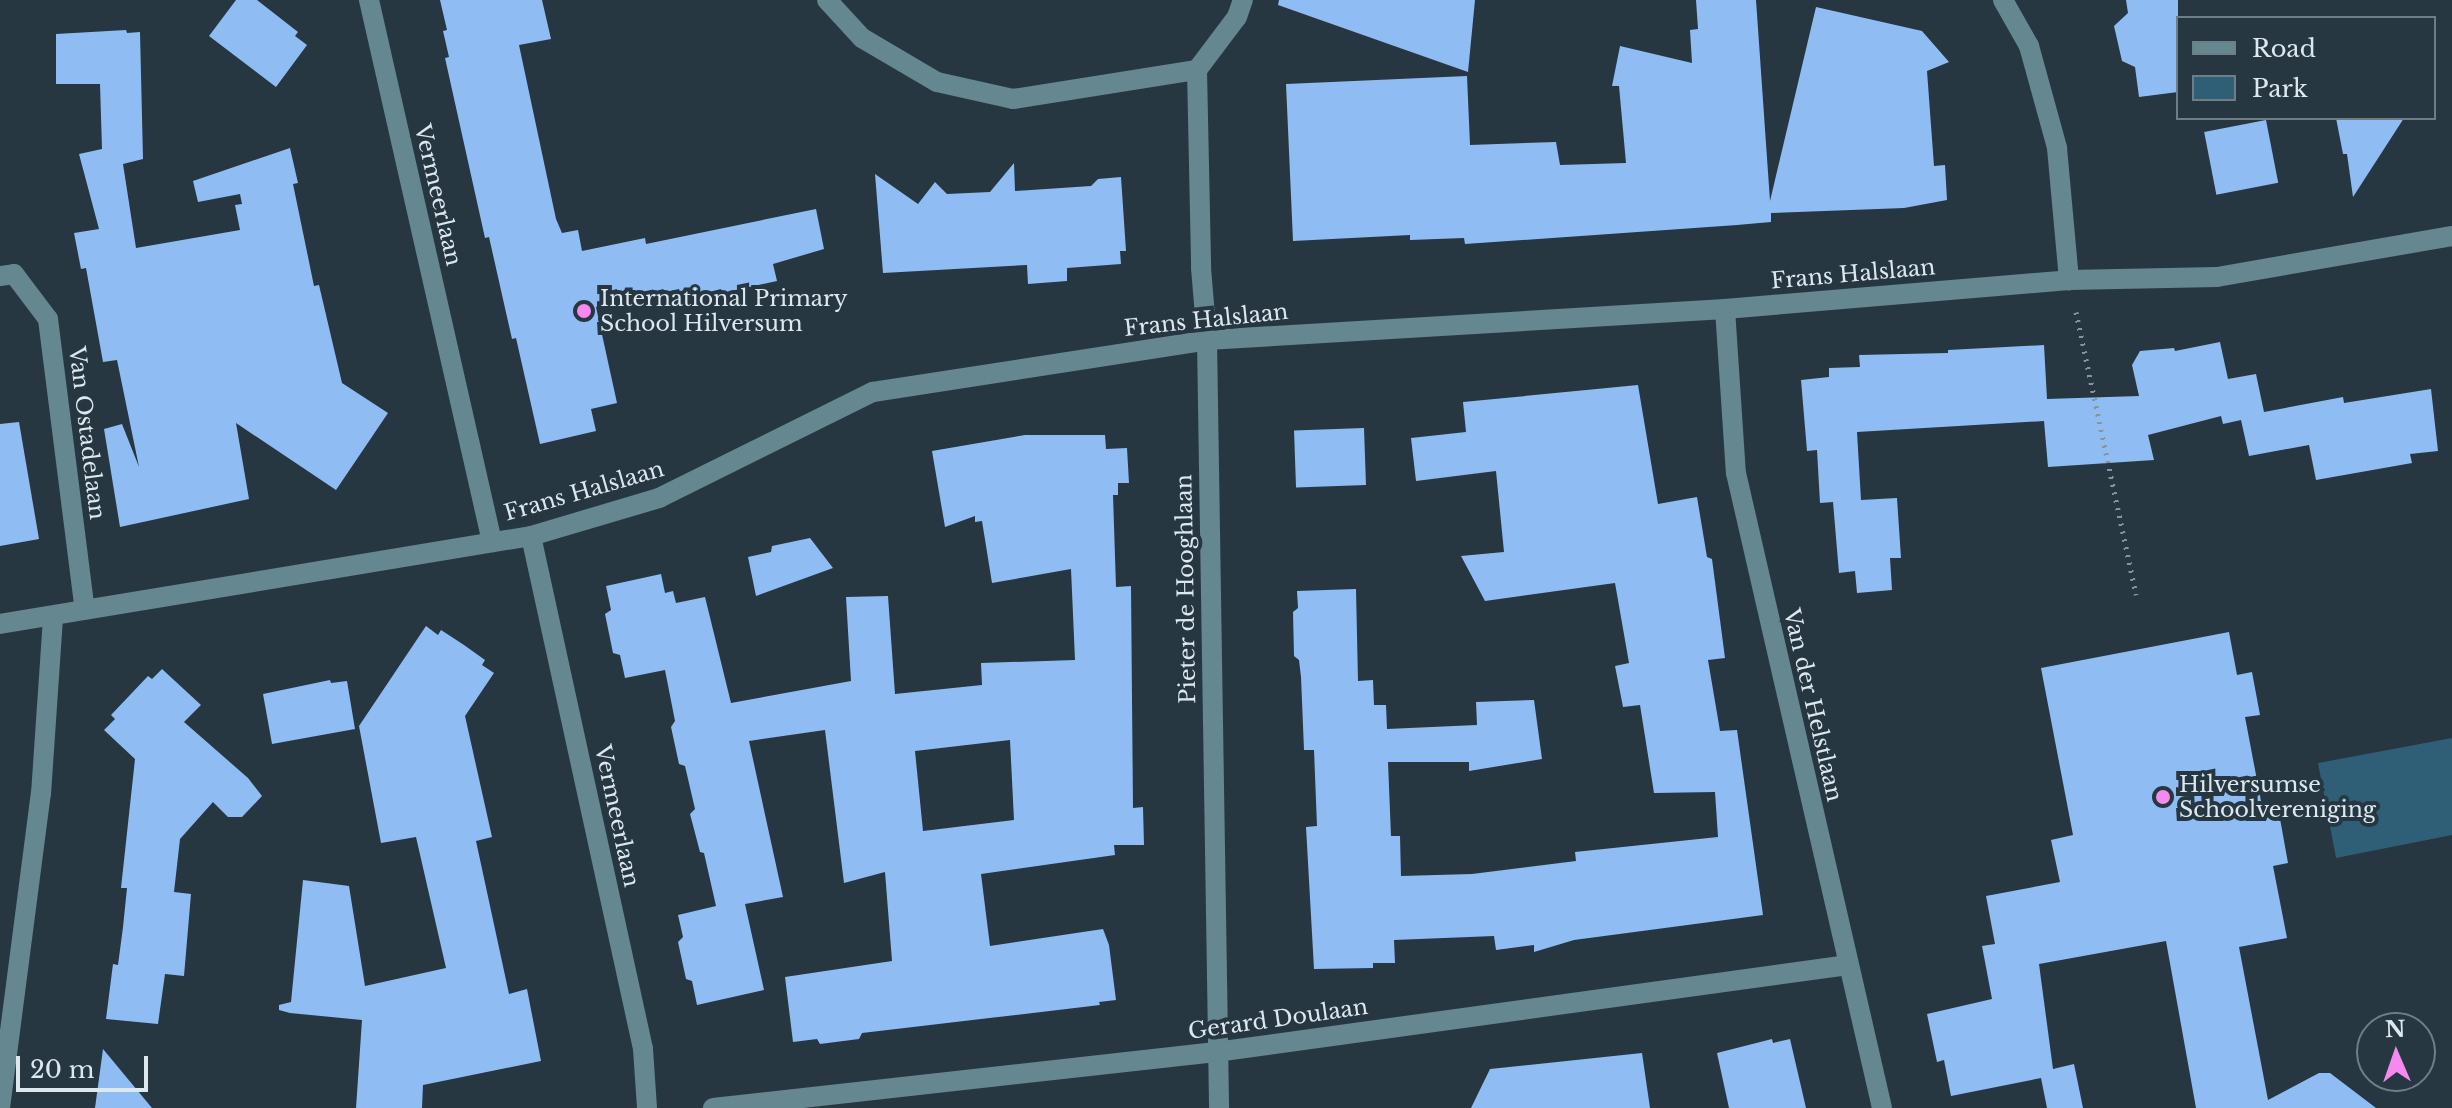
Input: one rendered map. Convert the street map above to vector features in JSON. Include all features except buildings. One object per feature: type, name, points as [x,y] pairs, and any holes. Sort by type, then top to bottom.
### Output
[{"type":"street","name":"Vermeerlaan","points":[[369,0],[492,542]]},
{"type":"street","points":[[827,0],[862,38],[937,82],[1013,99],[1197,70],[1237,17],[1243,0]]},
{"type":"street","points":[[2003,0],[2029,46],[2057,148],[2069,280]]},
{"type":"street","name":"Pieter de Hooghlaan","points":[[1197,70],[1201,268],[1207,340],[1219,1108]]},
{"type":"street","name":"Frans Halslaan","points":[[0,624],[531,536],[659,498],[873,392],[1207,340],[1725,309],[2069,280],[2217,277],[2452,236]]},
{"type":"street","name":"Van Ostadelaan","points":[[7,275],[48,319],[85,610]]},
{"type":"street","name":"Van der Helstlaan","points":[[1725,309],[1736,473],[1882,1108]]},
{"type":"street","name":"Vermeerlaan","points":[[531,536],[643,1049],[647,1108]]},
{"type":"street","points":[[0,1108],[41,794],[53,616]]},
{"type":"street","name":"Gerard Doulaan","points":[[713,1108],[1216,1052],[1848,965]]},
{"type":"path","points":[[2069,280],[2136,595]]},
{"type":"green space","points":[[2452,738],[2452,835],[2336,858],[2318,763]]},
{"type":"place","name":"International Primary School Hilversum","points":[[584,311]]},
{"type":"place","name":"Hilversumse Schoolvereniging","points":[[2163,797]]}]
